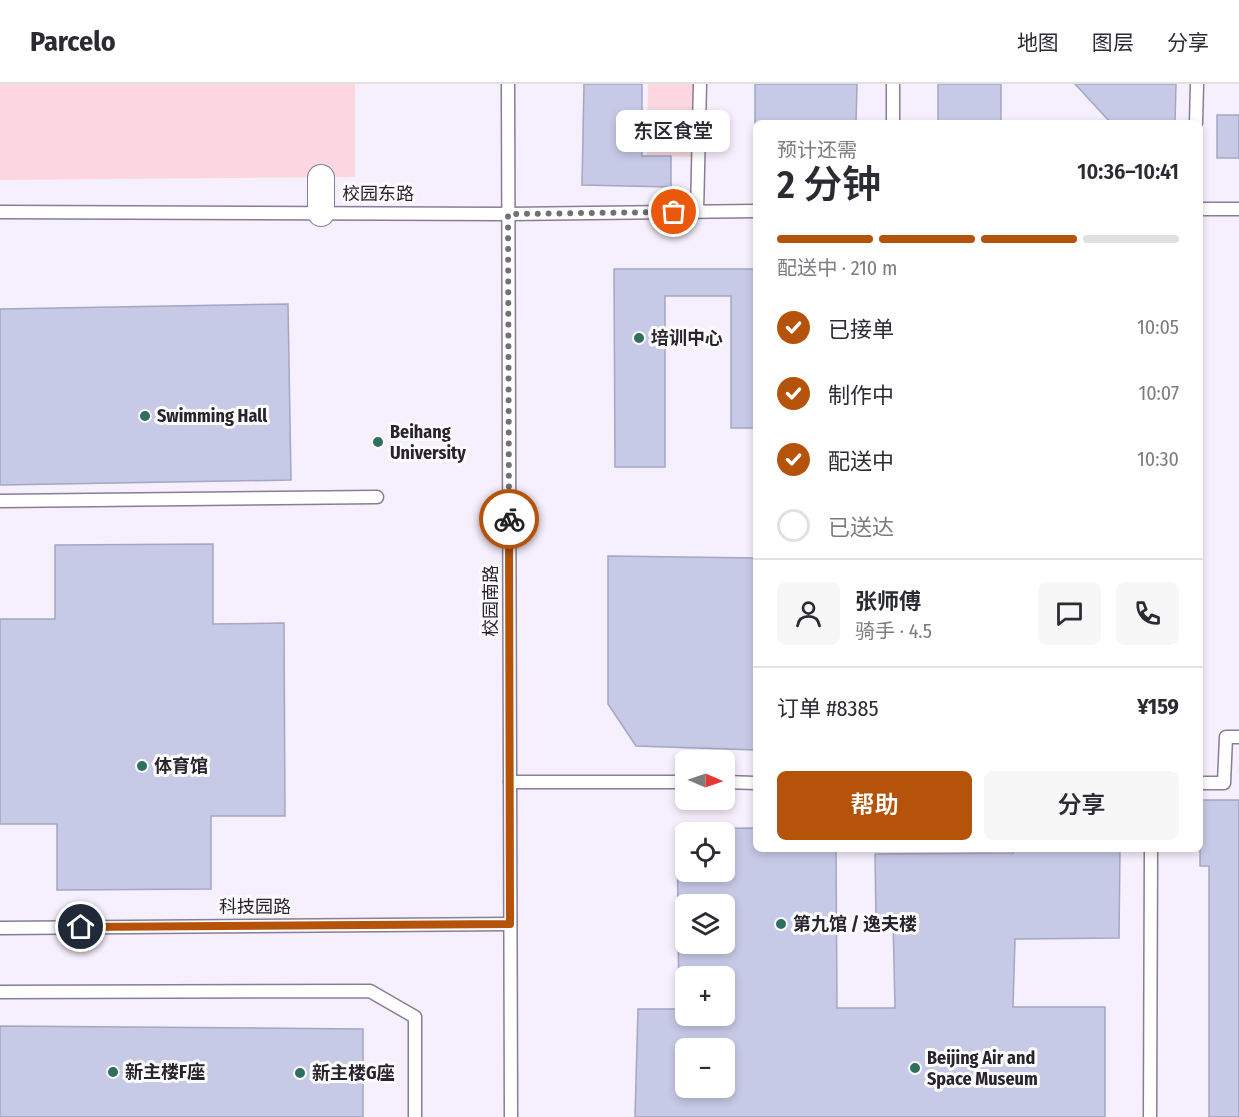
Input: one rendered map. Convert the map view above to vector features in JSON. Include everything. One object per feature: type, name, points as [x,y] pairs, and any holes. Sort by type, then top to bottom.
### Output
[{"type":"street","points":[[321,177],[321,213]]},
{"type":"lane","name":"校园南路","points":[[508,84],[511,1117]]},
{"type":"lane","points":[[697,212],[700,84]]},
{"type":"lane","points":[[892,120],[893,84]]},
{"type":"lane","points":[[1196,120],[1197,84]]},
{"type":"lane","points":[[1203,209],[1239,209]]},
{"type":"lane","name":"校园东路","points":[[0,212],[508,214],[753,211]]},
{"type":"lane","points":[[0,501],[377,497]]},
{"type":"lane","points":[[1203,783],[1224,783],[1226,737],[1239,737]]},
{"type":"lane","points":[[510,782],[675,782]]},
{"type":"lane","points":[[735,782],[753,783]]},
{"type":"lane","points":[[1150,1117],[1151,852]]},
{"type":"lane","name":"科技园路","points":[[0,928],[510,924]]},
{"type":"lane","points":[[0,992],[370,991],[415,1017],[415,1117]]},
{"type":"shaded area","name":"Beihang University","points":[[0,84],[1239,84],[1239,1117],[0,1117]]},
{"type":"shaded area","points":[[0,84],[355,84],[355,177],[0,180]]},
{"type":"shaded area","points":[[648,84],[693,84],[696,104],[693,107],[692,116],[696,120],[695,157],[647,156]]},
{"type":"building","points":[[584,84],[642,84],[642,156],[671,156],[671,187],[582,185]]},
{"type":"building","points":[[755,84],[857,84],[856,120],[755,120]]},
{"type":"building","points":[[938,84],[1001,84],[1001,120],[938,120]]},
{"type":"building","points":[[1075,84],[1176,84],[1175,120],[1108,120]]},
{"type":"building","points":[[1217,115],[1239,115],[1239,158],[1217,158]]},
{"type":"building","name":"培训中心","points":[[614,269],[753,269],[753,428],[731,428],[731,296],[665,296],[665,467],[615,467]]},
{"type":"building","name":"Swimming Hall","points":[[288,304],[291,480],[0,485],[0,309]]},
{"type":"building","name":"体育馆","points":[[213,544],[213,624],[284,623],[285,816],[211,816],[211,889],[57,890],[57,824],[0,824],[0,619],[55,619],[55,545]]},
{"type":"building","points":[[608,556],[753,558],[753,750],[636,746],[608,704]]},
{"type":"building","points":[[1203,800],[1239,800],[1239,1117],[1209,1117],[1209,866],[1200,866],[1200,852],[1203,852]]},
{"type":"building","points":[[735,828],[753,828],[753,852],[836,852],[837,1008],[895,1008],[893,919],[876,919],[875,854],[1120,852],[1119,938],[1015,939],[1013,1007],[1105,1007],[1105,1117],[635,1117],[638,1009],[675,1009],[675,1026],[735,1026],[735,966],[679,966],[678,954],[735,954],[735,894],[678,894],[678,882],[735,882]]},
{"type":"building","name":"新主楼F座","points":[[0,1026],[363,1029],[363,1117],[0,1117]]},
{"type":"way so far","points":[[509,519],[508,214],[674,212]]},
{"type":"place","name":"东区食堂","points":[[674,212]]},
{"type":"place","name":"培训中心","points":[[639,338]]},
{"type":"place","name":"Swimming Hall","points":[[145,416]]},
{"type":"place","name":"Beihang University","points":[[378,442]]},
{"type":"place","name":"体育馆","points":[[142,766]]},
{"type":"place","name":"第九馆 / 逸夫楼","points":[[781,924]]},
{"type":"place","name":"Beijing Air and Space Museum","points":[[915,1068]]},
{"type":"place","name":"新主楼F座","points":[[113,1072]]},
{"type":"place","name":"新主楼G座","points":[[300,1073]]},
{"type":"route","points":[[81,927],[510,924],[509,519]]}]
